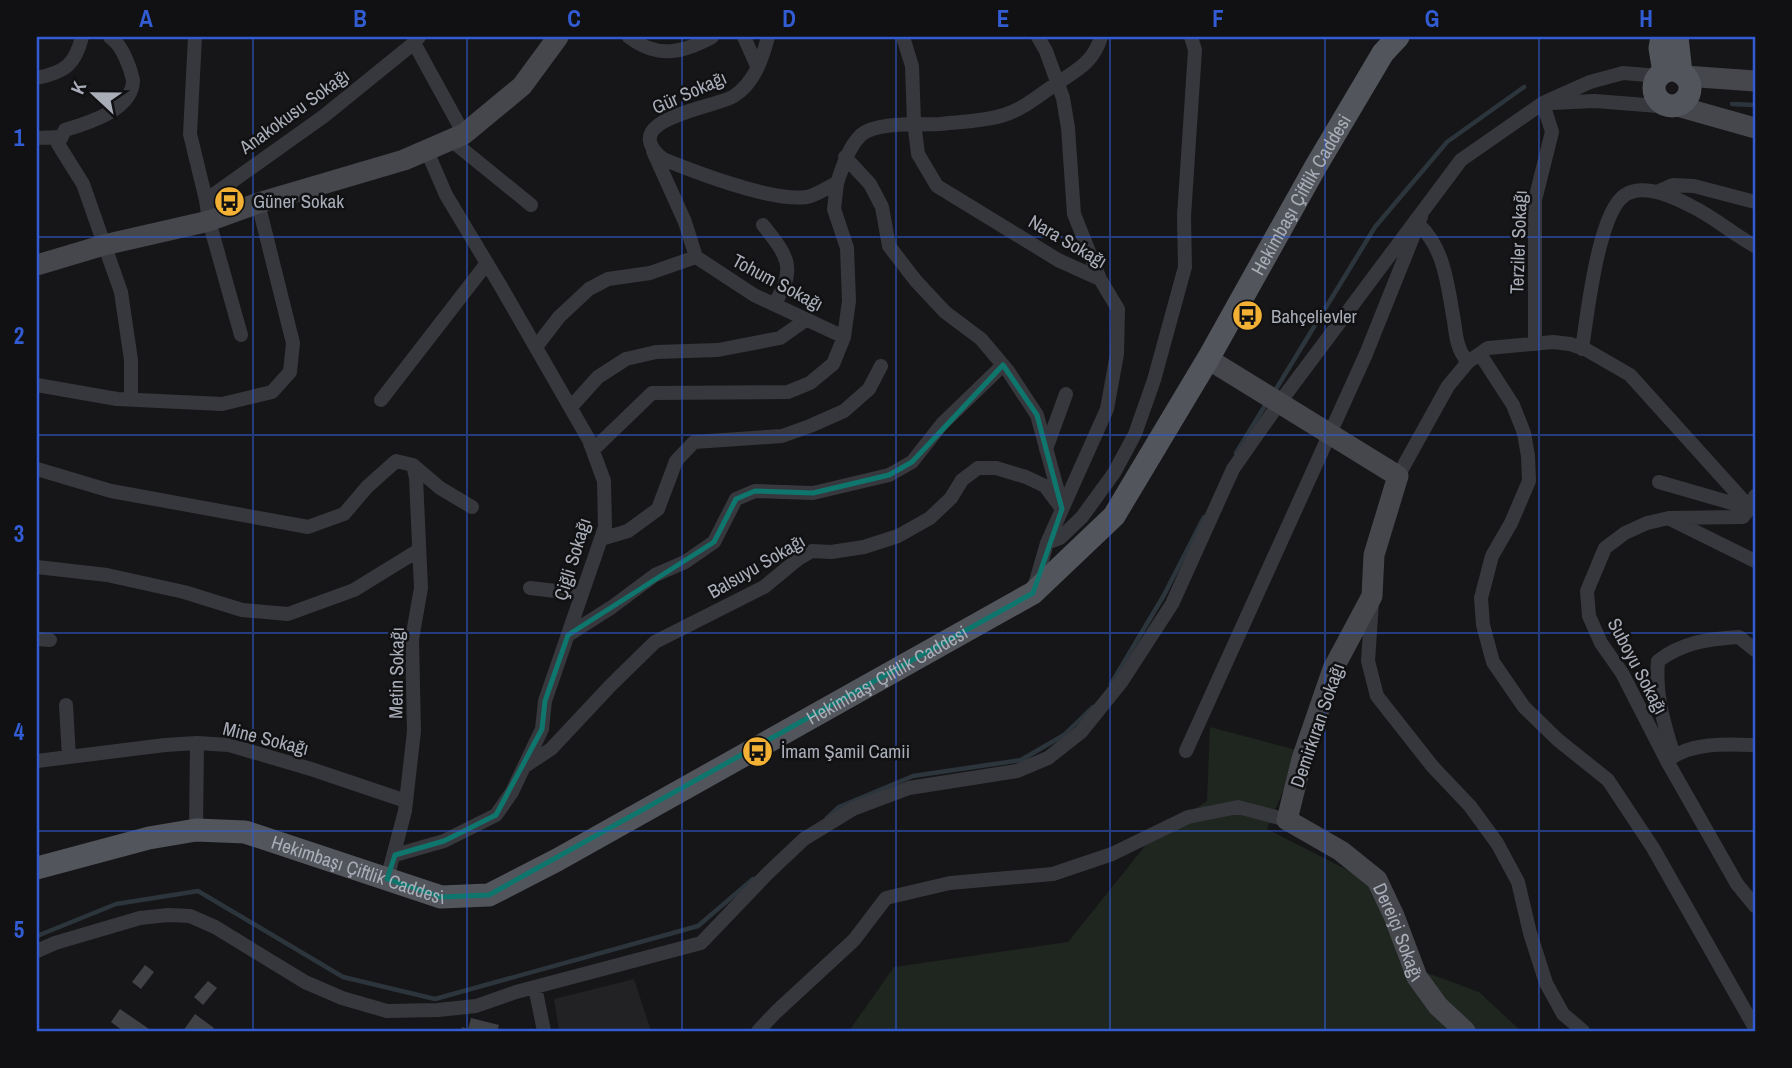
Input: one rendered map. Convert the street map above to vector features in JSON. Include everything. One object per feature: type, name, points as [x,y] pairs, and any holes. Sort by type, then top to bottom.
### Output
[{"type":"main road","name":"Hekimbaşı Çiftlik Caddesi","points":[[37,868],[149,838],[196,830],[246,832],[441,897],[489,895],[557,860],[1033,593],[1114,516],[1208,359],[1316,166],[1383,53],[1398,37]]},
{"type":"main road","points":[[1662,37],[1660,48],[1672,74]]},
{"type":"main road","points":[[1674,106],[1660,102],[1654,86],[1672,74],[1677,37]]},
{"type":"street","points":[[37,78],[65,69],[77,57],[82,37]]},
{"type":"street","points":[[110,37],[117,42],[127,58],[133,79],[130,90],[125,100],[112,111],[65,130],[58,144],[83,184],[121,292],[131,360],[131,400]]},
{"type":"street","points":[[195,37],[190,134],[242,335]]},
{"type":"street","points":[[37,265],[208,210],[258,203],[427,151],[458,137],[522,86],[558,37]]},
{"type":"street","points":[[629,37],[645,49],[666,52],[692,48],[712,37]]},
{"type":"street","points":[[744,37],[757,66]]},
{"type":"street","name":"Gür Sokağı","points":[[653,151],[649,141],[656,126],[694,108],[733,97],[752,80],[768,37]]},
{"type":"street","name":"Nara Sokağı","points":[[903,37],[912,66],[918,154],[937,186],[1058,260],[1100,279],[1118,309],[1116,354],[1107,409],[1047,543],[1033,593]]},
{"type":"street","points":[[1038,37],[1063,98],[1068,128],[1074,214],[1100,279]]},
{"type":"street","points":[[593,450],[652,393],[788,392],[810,383],[833,364],[844,337],[849,302],[847,248],[834,209],[837,183],[845,157],[862,134],[914,122],[938,124],[1002,116],[1030,104],[1088,63],[1098,49],[1101,37]]},
{"type":"street","points":[[1047,543],[1060,538],[1082,517],[1114,472],[1135,434],[1154,380],[1185,267],[1184,216],[1195,50],[1191,37]]},
{"type":"street","points":[[417,40],[458,137],[531,205]]},
{"type":"street","name":"Anakokusu Sokağı","points":[[208,210],[417,40]]},
{"type":"street","points":[[37,951],[55,943],[140,918],[190,916],[215,927],[305,982],[342,998],[387,1011],[476,1006],[535,987],[701,943],[766,874],[804,839],[853,809],[909,788],[1017,771],[1048,758],[1081,732],[1122,681],[1172,604],[1233,469],[1272,397],[1461,160],[1543,103],[1590,82],[1623,73],[1755,81]]},
{"type":"street","points":[[1543,103],[1595,101],[1674,106],[1755,128]]},
{"type":"street","name":"Terziler Sokağı","points":[[1535,344],[1535,200],[1552,131],[1543,103]]},
{"type":"street","points":[[37,138],[60,137]]},
{"type":"street","name":"Çiğli Sokağı","points":[[395,855],[444,841],[496,815],[512,792],[542,729],[545,701],[606,527],[604,481],[593,450],[446,195],[427,151]]},
{"type":"street","points":[[653,151],[663,159],[736,185],[786,196],[808,197],[837,183]]},
{"type":"street","points":[[536,347],[559,317],[589,289],[608,279],[650,273],[696,257],[685,222],[653,151]]},
{"type":"street","points":[[845,157],[870,184],[882,207],[889,246],[945,312],[981,340],[1003,365],[1037,415],[1062,509]]},
{"type":"street","points":[[1657,192],[1673,185],[1694,186],[1755,202]]},
{"type":"street","points":[[1582,349],[1600,244],[1613,208],[1624,195],[1639,190],[1657,192],[1692,206],[1755,246]]},
{"type":"street","points":[[37,385],[131,400],[222,404],[271,391],[290,372],[293,343],[258,203]]},
{"type":"street","points":[[1186,751],[1331,433],[1425,205]]},
{"type":"street","points":[[763,225],[781,247],[788,274],[786,287],[774,304]]},
{"type":"street","points":[[1419,225],[1429,235],[1439,256],[1447,284],[1457,344],[1474,358],[1513,405],[1524,433],[1528,456],[1528,481],[1511,523],[1492,556],[1481,598],[1483,625],[1493,662],[1524,707],[1558,740],[1608,780],[1653,848],[1755,1028]]},
{"type":"street","name":"Tohum Sokağı","points":[[696,257],[754,295],[844,337]]},
{"type":"street","points":[[381,400],[487,262]]},
{"type":"street","points":[[570,407],[598,377],[626,359],[656,352],[718,350],[780,338],[807,319]]},
{"type":"street","points":[[1583,1031],[1563,1014],[1546,983],[1518,882],[1497,843],[1470,806],[1424,756],[1377,696],[1368,661],[1374,555],[1398,476],[1448,386],[1474,358],[1488,348],[1570,344],[1630,375],[1753,502]]},
{"type":"street","points":[[1208,359],[1398,476]]},
{"type":"street","points":[[568,635],[655,575],[685,562],[714,542],[736,499],[755,491],[813,493],[889,475],[912,462],[942,424],[1003,365]]},
{"type":"street","points":[[601,539],[628,531],[658,509],[676,461],[694,442],[782,436],[810,426],[844,411],[869,389],[881,366]]},
{"type":"street","points":[[1046,449],[1066,394]]},
{"type":"street","points":[[37,469],[111,491],[308,527],[344,514],[367,487],[396,461],[413,465],[440,488],[472,507]]},
{"type":"street","name":"Metin Sokağı","points":[[387,879],[406,801],[414,731],[412,639],[421,587],[416,478],[413,465]]},
{"type":"street","name":"Balsuyu Sokağı","points":[[524,766],[551,750],[655,642],[764,587],[812,551],[831,552],[864,547],[898,536],[930,518],[951,498],[962,480],[978,468],[996,468],[1045,486],[1062,509]]},
{"type":"street","points":[[1659,482],[1753,502]]},
{"type":"street","name":"Suboyu Sokağı","points":[[1753,502],[1743,517],[1669,518],[1647,523],[1625,533],[1605,548],[1587,591],[1590,616],[1601,643],[1622,673],[1671,759],[1737,884],[1755,906]]},
{"type":"street","points":[[1669,518],[1755,561]]},
{"type":"street","points":[[37,566],[107,575],[184,592],[242,610],[288,614],[354,590],[419,550]]},
{"type":"street","points":[[530,589],[582,594]]},
{"type":"street","name":"Demirkıran Sokağı","points":[[1287,820],[1302,759],[1333,669],[1372,596]]},
{"type":"street","points":[[1755,650],[1739,637],[1700,640],[1674,649],[1658,661],[1656,683],[1671,759],[1692,749],[1726,744],[1755,745]]},
{"type":"street","points":[[66,705],[69,757]]},
{"type":"street","points":[[196,830],[197,743]]},
{"type":"street","name":"Mine Sokağı","points":[[37,761],[197,743],[229,745],[406,801]]},
{"type":"street","points":[[758,1031],[854,940],[886,898],[950,883],[1053,874],[1112,854],[1188,817],[1238,807],[1287,820]]},
{"type":"street","name":"Dereiçi Sokağı","points":[[1287,820],[1341,851],[1377,880],[1394,916],[1416,977],[1438,1006],[1465,1031]]},
{"type":"street","points":[[535,987],[544,1031]]},
{"type":"highlighted area","points":[[1003,365],[1008,371],[1037,415],[1062,509],[1033,593],[489,895],[441,897],[387,879],[395,855],[444,841],[496,815],[542,729],[545,701],[568,635],[714,542],[736,499],[755,491],[813,493],[889,475],[912,462]]},
{"type":"shaded area","points":[[1210,727],[1300,751],[1267,829],[1373,883],[1400,963],[1479,992],[1521,1031],[849,1031],[894,967],[1068,942],[1149,841],[1207,801]]},
{"type":"shaded area","points":[[634,979],[651,1031],[559,1031],[554,999]]},
{"type":"building","points":[[145,965],[154,972],[141,989],[132,982]]},
{"type":"building","points":[[208,981],[217,988],[203,1005],[194,997]]},
{"type":"building","points":[[120,1009],[152,1031],[123,1031],[111,1022]]},
{"type":"building","points":[[195,1014],[214,1028],[211,1031],[183,1031]]},
{"type":"building","points":[[471,1018],[499,1025],[497,1031],[461,1031],[462,1027],[468,1029]]},
{"type":"waterway","points":[[1273,394],[1375,227],[1447,142],[1524,87]]},
{"type":"waterway","points":[[1732,104],[1755,105]]},
{"type":"waterway","points":[[1236,453],[1266,404]]},
{"type":"waterway","points":[[1111,684],[1164,595],[1204,517]]},
{"type":"waterway","points":[[827,818],[839,807],[913,776],[1021,760],[1064,735],[1093,707]]},
{"type":"waterway","points":[[37,936],[116,904],[198,891],[343,977],[435,999],[698,926],[753,879]]},
{"type":"place","name":"Güner Sokak","points":[[230,201]]},
{"type":"place","name":"Bahçelievler","points":[[1248,316]]},
{"type":"place","name":"İmam Şamil Camii","points":[[758,751]]}]
